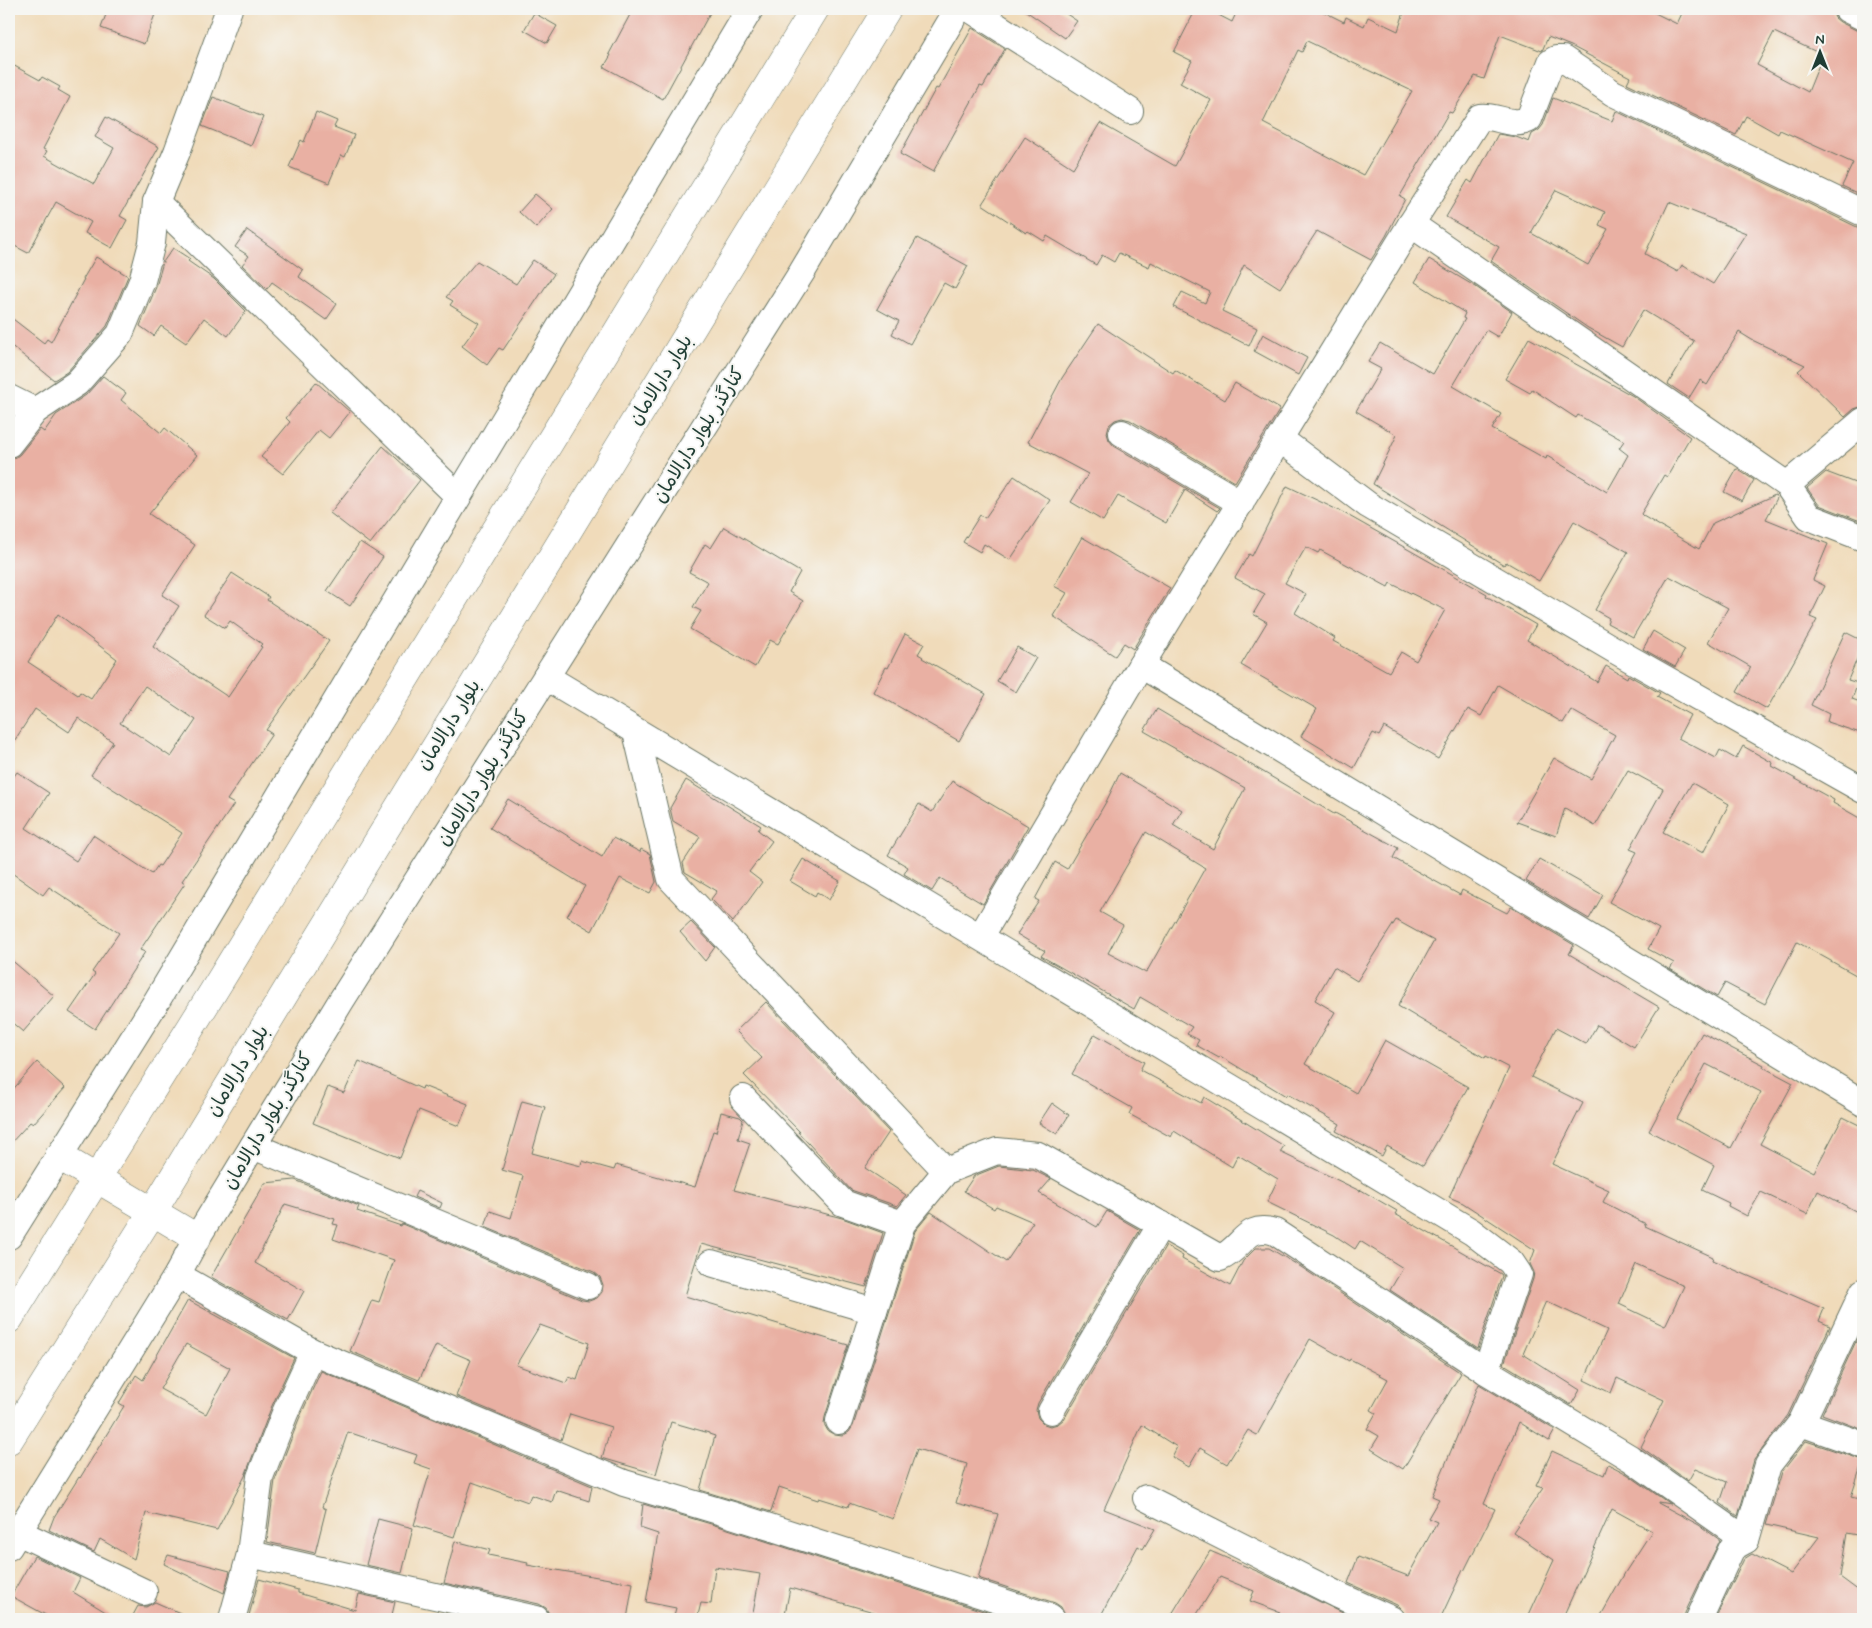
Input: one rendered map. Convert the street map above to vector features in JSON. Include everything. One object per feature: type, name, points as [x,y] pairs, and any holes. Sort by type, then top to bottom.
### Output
[{"type":"main road","points":[[9,1319],[98,1179],[815,9]]},
{"type":"main road","name":"بلوار دارالامان","points":[[9,1440],[153,1211],[887,9]]},
{"type":"main road","points":[[59,1156],[197,1238]]},
{"type":"street","points":[[9,444],[35,411],[77,383],[120,334],[144,271],[152,243],[156,202],[177,152],[228,9]]},
{"type":"street","points":[[9,1236],[156,1002],[750,9]]},
{"type":"street","name":"کنارگذر بلوار دارالامان","points":[[13,1540],[177,1275],[197,1238],[341,1001],[802,272],[958,9]]},
{"type":"street","points":[[970,9],[1130,111]]},
{"type":"street","points":[[1847,9],[1863,17]]},
{"type":"street","points":[[981,936],[1142,665],[1411,224],[1480,117],[1487,116],[1514,122],[1523,122],[1529,119],[1552,62],[1556,59],[1563,59],[1613,93],[1863,212]]},
{"type":"street","points":[[156,202],[458,496]]},
{"type":"street","points":[[1411,224],[1787,485],[1809,517],[1863,538]]},
{"type":"street","points":[[9,398],[35,411]]},
{"type":"street","points":[[1787,485],[1863,421]]},
{"type":"street","points":[[1122,433],[1241,503]]},
{"type":"street","points":[[1280,439],[1368,505],[1618,652],[1863,790]]},
{"type":"street","points":[[1142,665],[1863,1103]]},
{"type":"street","points":[[546,677],[1472,1232],[1511,1262],[1519,1274],[1486,1371]]},
{"type":"street","points":[[636,732],[670,879],[946,1171]]},
{"type":"street","points":[[743,1098],[844,1204],[902,1224]]},
{"type":"street","points":[[253,1146],[588,1286]]},
{"type":"street","points":[[839,1421],[902,1224],[946,1171],[997,1151],[1038,1155],[1220,1258],[1230,1254],[1251,1231],[1265,1229],[1275,1232],[1486,1371],[1630,1458],[1746,1540]]},
{"type":"street","points":[[1051,1411],[1161,1224]]},
{"type":"street","points":[[711,1263],[874,1312]]},
{"type":"street","points":[[177,1275],[313,1352],[624,1483],[732,1515],[1050,1617]]},
{"type":"street","points":[[1699,1619],[1732,1548],[1746,1540],[1768,1465],[1801,1423],[1863,1292]]},
{"type":"street","points":[[232,1619],[250,1554],[260,1477],[285,1413],[313,1352]]},
{"type":"street","points":[[1801,1423],[1863,1445]]},
{"type":"street","points":[[1146,1498],[1338,1595],[1391,1619]]},
{"type":"street","points":[[13,1540],[144,1592]]},
{"type":"street","points":[[250,1554],[536,1619]]},
{"type":"building","points":[[108,9],[157,9],[144,44],[101,28]]},
{"type":"building","points":[[633,9],[712,9],[663,99],[604,67]]},
{"type":"building","points":[[1023,9],[1059,9],[1077,21],[1065,38]]},
{"type":"building","points":[[1196,9],[1207,9],[1232,22],[1238,9],[1318,9],[1344,22],[1346,17],[1364,26],[1368,17],[1398,31],[1405,9],[1647,9],[1677,24],[1684,9],[1831,9],[1835,18],[1840,22],[1863,32],[1863,196],[1842,186],[1853,163],[1780,130],[1778,134],[1746,116],[1736,135],[1627,83],[1630,77],[1571,46],[1548,37],[1542,51],[1500,35],[1484,79],[1475,76],[1452,113],[1449,112],[1400,196],[1405,199],[1371,260],[1317,231],[1280,288],[1244,265],[1222,311],[1257,328],[1249,346],[1174,307],[1182,292],[1205,303],[1210,292],[1151,262],[1149,267],[1119,253],[1114,262],[1102,255],[1096,265],[1047,236],[1044,241],[1028,231],[1026,233],[982,204],[1025,137],[1073,168],[1100,123],[1175,166],[1211,100],[1180,83],[1192,61],[1174,52]],"holes":[[[1774,32],[1823,55],[1808,92],[1757,65]],[[1307,41],[1412,91],[1363,175],[1263,123],[1298,50],[1302,52]]]},
{"type":"building","points":[[534,13],[557,26],[547,43],[524,30]]},
{"type":"building","points":[[972,28],[1005,49],[983,87],[980,86],[933,172],[900,154]]},
{"type":"building","points":[[9,63],[40,80],[42,77],[60,87],[58,90],[70,97],[43,149],[47,151],[44,156],[94,184],[114,148],[95,137],[106,117],[159,147],[120,216],[127,220],[112,248],[85,233],[91,222],[56,202],[28,253],[9,243]]},
{"type":"building","points":[[213,97],[263,117],[251,146],[202,126]]},
{"type":"building","points":[[1553,98],[1612,121],[1616,111],[1857,227],[1863,228],[1863,406],[1854,409],[1845,417],[1798,371],[1805,365],[1739,332],[1707,385],[1700,380],[1689,398],[1668,384],[1694,341],[1643,310],[1622,347],[1588,328],[1491,261],[1499,247],[1446,217],[1468,180],[1472,183],[1498,134],[1516,137],[1529,142],[1532,134],[1543,125]],"holes":[[[1556,190],[1605,212],[1599,225],[1608,229],[1588,265],[1531,233]],[[1669,202],[1746,233],[1713,284],[1682,265],[1678,272],[1645,254]]]},
{"type":"building","points":[[316,112],[337,121],[334,127],[354,135],[345,157],[341,155],[329,183],[289,167],[301,140],[304,142]]},
{"type":"building","points":[[535,194],[553,209],[536,228],[519,212]]},
{"type":"building","points":[[247,230],[303,270],[299,277],[337,304],[326,320],[272,282],[267,289],[242,265],[249,256],[235,247]]},
{"type":"building","points":[[917,238],[968,266],[955,289],[944,283],[910,344],[892,334],[899,321],[877,309]]},
{"type":"building","points":[[173,248],[214,279],[246,311],[228,336],[204,318],[186,343],[161,326],[154,336],[140,326],[156,287],[163,262]]},
{"type":"building","points":[[96,257],[128,276],[107,326],[67,372],[54,380],[9,344],[9,316],[44,343],[47,339],[51,342]]},
{"type":"building","points":[[1429,259],[1476,287],[1512,312],[1498,337],[1486,330],[1453,386],[1501,414],[1492,429],[1546,459],[1547,456],[1607,492],[1628,455],[1619,448],[1624,441],[1578,415],[1576,418],[1532,389],[1530,393],[1505,379],[1529,338],[1633,396],[1690,437],[1667,477],[1664,475],[1641,514],[1643,516],[1699,549],[1713,523],[1775,495],[1777,498],[1766,519],[1828,544],[1813,580],[1825,586],[1810,617],[1817,620],[1767,709],[1737,692],[1751,667],[1708,642],[1728,608],[1669,576],[1633,637],[1607,623],[1609,618],[1595,610],[1628,552],[1574,521],[1539,581],[1506,562],[1504,565],[1373,484],[1397,435],[1356,411],[1381,369],[1368,362],[1380,343],[1433,374],[1465,319],[1463,318],[1465,313],[1415,282]]},
{"type":"building","points":[[533,260],[554,274],[503,350],[499,348],[487,365],[462,346],[479,323],[450,305],[453,301],[446,297],[477,261],[516,284]]},
{"type":"building","points":[[1098,324],[1173,373],[1175,370],[1225,400],[1235,383],[1280,409],[1235,482],[1130,420],[1122,418],[1115,420],[1109,425],[1107,433],[1109,440],[1114,446],[1220,508],[1217,511],[1185,490],[1166,523],[1118,496],[1103,521],[1071,502],[1088,474],[1028,442],[1062,378]]},
{"type":"building","points":[[1263,334],[1307,358],[1298,375],[1254,351]]},
{"type":"building","points":[[103,376],[126,393],[121,400],[161,433],[165,428],[197,455],[149,514],[195,545],[162,595],[179,606],[153,647],[228,697],[262,647],[260,646],[262,644],[230,621],[225,628],[204,615],[232,573],[269,597],[267,600],[329,641],[266,730],[272,734],[227,800],[234,804],[182,881],[185,883],[140,950],[145,952],[95,1029],[69,1012],[95,974],[92,972],[119,933],[49,887],[43,895],[9,871],[9,783],[17,772],[49,793],[26,828],[76,861],[93,835],[152,874],[158,865],[160,866],[182,833],[91,775],[113,742],[78,718],[69,732],[35,709],[9,749],[9,459],[15,458],[20,454],[40,429],[44,432],[56,415],[86,395]],"holes":[[[58,614],[117,659],[91,699],[80,692],[78,695],[28,662]],[[145,686],[196,720],[171,757],[120,723]]]},
{"type":"building","points":[[316,382],[350,412],[329,438],[319,430],[283,474],[261,457],[290,422],[286,418]]},
{"type":"building","points":[[383,446],[420,480],[370,544],[330,513]]},
{"type":"building","points":[[1737,469],[1754,480],[1742,501],[1724,492]]},
{"type":"building","points":[[1826,472],[1863,486],[1863,522],[1819,505],[1807,488]]},
{"type":"building","points":[[1014,476],[1050,500],[1010,560],[984,544],[980,552],[963,542],[980,515],[985,518]]},
{"type":"building","points":[[1287,486],[1342,512],[1487,594],[1486,596],[1536,625],[1527,640],[1597,682],[1606,666],[1627,678],[1628,675],[1660,693],[1657,697],[1690,715],[1678,738],[1716,758],[1720,750],[1736,759],[1743,746],[1773,763],[1772,766],[1834,800],[1833,803],[1863,820],[1863,979],[1797,942],[1765,1004],[1725,983],[1717,997],[1670,969],[1674,963],[1648,949],[1659,929],[1609,902],[1637,852],[1630,849],[1663,789],[1628,770],[1595,826],[1565,808],[1556,836],[1517,822],[1554,758],[1591,779],[1615,735],[1571,710],[1563,723],[1498,685],[1481,716],[1468,709],[1438,759],[1384,727],[1379,736],[1373,733],[1354,768],[1301,736],[1317,709],[1241,665],[1267,622],[1253,614],[1265,594],[1235,578],[1249,554],[1252,556]],"holes":[[[1306,547],[1318,553],[1320,550],[1388,587],[1390,583],[1445,610],[1416,661],[1401,652],[1389,672],[1333,641],[1335,638],[1295,613],[1306,594],[1285,583]],[[1692,783],[1729,804],[1703,853],[1663,832]]]},
{"type":"building","points":[[724,527],[800,572],[789,592],[803,601],[778,644],[770,640],[755,667],[690,629],[701,611],[693,607],[708,582],[689,572],[705,544],[711,548]]},
{"type":"building","points":[[1082,537],[1170,588],[1133,649],[1124,643],[1115,656],[1053,616],[1067,593],[1054,586]]},
{"type":"building","points":[[360,542],[383,557],[350,606],[327,591]]},
{"type":"building","points":[[1653,631],[1685,650],[1675,667],[1643,649]]},
{"type":"building","points":[[1845,632],[1863,641],[1848,680],[1858,683],[1852,699],[1863,703],[1863,734],[1827,722],[1829,714],[1811,705]]},
{"type":"building","points":[[905,634],[924,644],[918,654],[922,658],[986,694],[959,741],[873,692],[886,667],[888,668]]},
{"type":"building","points":[[1017,647],[1036,658],[1016,692],[997,681]]},
{"type":"building","points":[[1157,709],[1334,814],[1398,848],[1393,858],[1460,895],[1462,890],[1507,913],[1511,907],[1574,945],[1569,954],[1659,1007],[1634,1047],[1597,1025],[1586,1044],[1556,1028],[1531,1077],[1583,1103],[1552,1164],[1609,1190],[1603,1202],[1646,1224],[1645,1226],[1713,1257],[1712,1260],[1824,1309],[1819,1321],[1830,1326],[1788,1415],[1754,1460],[1738,1516],[1720,1503],[1727,1482],[1695,1469],[1688,1481],[1641,1447],[1664,1400],[1617,1378],[1611,1393],[1584,1380],[1607,1330],[1546,1301],[1523,1354],[1580,1390],[1571,1405],[1504,1364],[1533,1279],[1534,1272],[1530,1264],[1535,1250],[1463,1203],[1449,1197],[1509,1068],[1486,1056],[1485,1058],[1398,1006],[1434,941],[1396,920],[1357,981],[1334,967],[1315,1000],[1335,1012],[1305,1064],[1356,1093],[1385,1040],[1468,1087],[1423,1166],[1387,1146],[1382,1156],[1336,1131],[1340,1124],[1287,1094],[1286,1096],[1220,1056],[1219,1058],[1196,1045],[1199,1040],[1187,1034],[1192,1027],[1140,997],[1134,1009],[1041,956],[1045,951],[1017,934],[1039,901],[1035,899],[1055,862],[1067,869],[1106,802],[1120,773],[1182,810],[1173,825],[1213,849],[1245,788],[1144,731]],"holes":[[[1146,832],[1205,868],[1146,973],[1108,953],[1123,925],[1100,912]],[[1636,1264],[1684,1286],[1665,1326],[1619,1304]]]},
{"type":"building","points":[[686,780],[761,826],[758,830],[772,841],[749,872],[762,882],[733,922],[711,899],[717,891],[685,872],[683,863],[700,837],[673,821],[670,808]]},
{"type":"building","points":[[952,781],[1028,826],[983,904],[940,878],[932,891],[904,874],[908,867],[888,855],[919,804],[932,812]]},
{"type":"building","points":[[508,799],[602,857],[613,838],[640,852],[641,849],[650,854],[656,882],[650,893],[620,878],[592,931],[567,916],[585,886],[490,828]]},
{"type":"building","points":[[803,859],[840,881],[829,900],[817,892],[815,896],[790,881]]},
{"type":"building","points":[[1539,859],[1603,895],[1589,919],[1526,881]]},
{"type":"building","points":[[691,922],[715,947],[705,961],[680,932]]},
{"type":"building","points":[[9,958],[54,996],[23,1032],[9,1020]]},
{"type":"building","points":[[766,1002],[889,1132],[865,1168],[906,1195],[897,1206],[851,1190],[798,1132],[800,1132],[744,1075],[762,1058],[736,1031]]},
{"type":"building","points":[[1702,1033],[1764,1065],[1763,1067],[1793,1083],[1760,1144],[1814,1172],[1843,1117],[1863,1127],[1863,1215],[1818,1191],[1807,1214],[1761,1192],[1747,1216],[1728,1206],[1729,1203],[1702,1190],[1714,1165],[1649,1131]],"holes":[[[1706,1064],[1761,1092],[1731,1148],[1677,1119]]]},
{"type":"building","points":[[1095,1034],[1144,1062],[1140,1070],[1201,1103],[1204,1097],[1284,1146],[1280,1152],[1361,1190],[1397,1211],[1395,1214],[1501,1274],[1502,1276],[1478,1348],[1390,1290],[1403,1268],[1360,1241],[1355,1249],[1334,1235],[1267,1202],[1278,1179],[1238,1155],[1232,1167],[1174,1131],[1171,1137],[1129,1114],[1132,1108],[1072,1074]]},
{"type":"building","points":[[359,1061],[422,1089],[423,1086],[468,1104],[459,1126],[419,1110],[400,1158],[313,1123],[328,1087],[344,1093]]},
{"type":"building","points":[[37,1062],[65,1088],[33,1124],[30,1122],[9,1145],[9,1094]]},
{"type":"building","points":[[522,1101],[545,1107],[532,1153],[581,1166],[582,1161],[614,1170],[616,1165],[695,1187],[713,1131],[716,1132],[721,1112],[740,1117],[743,1120],[738,1139],[750,1143],[734,1190],[842,1218],[883,1233],[866,1287],[701,1244],[685,1296],[848,1345],[825,1417],[824,1424],[828,1431],[835,1435],[842,1436],[849,1432],[853,1426],[915,1231],[931,1212],[1006,1262],[1033,1222],[996,1206],[994,1209],[964,1191],[974,1176],[999,1166],[1033,1170],[1051,1179],[1039,1193],[1097,1227],[1107,1211],[1140,1230],[1038,1403],[1036,1410],[1038,1418],[1044,1424],[1050,1426],[1058,1424],[1064,1419],[1166,1246],[1183,1256],[1182,1259],[1230,1286],[1243,1261],[1256,1248],[1269,1248],[1301,1267],[1461,1373],[1403,1469],[1371,1449],[1379,1436],[1367,1429],[1376,1413],[1371,1410],[1388,1379],[1350,1359],[1349,1361],[1310,1339],[1257,1435],[1248,1430],[1227,1464],[1200,1448],[1189,1467],[1172,1457],[1177,1447],[1142,1425],[1104,1509],[1155,1529],[1143,1549],[1138,1546],[1099,1619],[1064,1619],[1061,1607],[1055,1603],[978,1578],[998,1514],[956,1503],[967,1464],[917,1449],[893,1519],[849,1503],[848,1507],[819,1498],[818,1500],[779,1487],[771,1512],[700,1490],[715,1436],[709,1433],[671,1422],[656,1474],[602,1458],[611,1427],[570,1414],[561,1440],[456,1396],[471,1360],[436,1345],[419,1380],[350,1351],[372,1300],[379,1302],[394,1260],[333,1239],[338,1225],[333,1224],[335,1219],[285,1204],[255,1263],[304,1291],[288,1320],[211,1277],[265,1183],[295,1180],[359,1206],[357,1211],[401,1226],[402,1224],[582,1300],[589,1301],[597,1298],[602,1292],[603,1285],[600,1277],[594,1272],[485,1227],[490,1211],[511,1218],[523,1176],[502,1170]],"holes":[[[540,1325],[589,1343],[577,1380],[569,1377],[566,1383],[516,1365]]]},
{"type":"building","points":[[1052,1103],[1069,1115],[1057,1134],[1039,1123]]},
{"type":"building","points":[[417,1191],[442,1203],[440,1208],[414,1197]]},
{"type":"building","points":[[188,1300],[294,1358],[271,1408],[245,1476],[217,1530],[146,1513],[134,1559],[100,1539],[94,1552],[49,1530],[54,1517],[124,1406],[119,1403],[136,1375],[143,1380]],"holes":[[[186,1344],[230,1368],[206,1414],[160,1389]]]},
{"type":"building","points":[[1858,1337],[1863,1339],[1863,1423],[1861,1429],[1822,1414]]},
{"type":"building","points":[[321,1371],[592,1486],[589,1501],[556,1490],[552,1502],[531,1495],[528,1502],[472,1482],[454,1537],[414,1525],[431,1469],[414,1463],[417,1455],[348,1432],[322,1507],[326,1509],[315,1553],[267,1542],[275,1480],[299,1419]]},
{"type":"building","points":[[1479,1384],[1555,1430],[1549,1441],[1519,1422],[1484,1504],[1495,1509],[1440,1619],[1406,1619],[1403,1611],[1397,1605],[1348,1583],[1358,1557],[1408,1576],[1437,1522],[1428,1518],[1439,1499],[1432,1496]]},
{"type":"building","points":[[1806,1441],[1863,1460],[1851,1497],[1863,1500],[1863,1514],[1858,1535],[1847,1533],[1840,1577],[1863,1594],[1863,1613],[1858,1619],[1715,1619],[1744,1559],[1752,1554],[1791,1574],[1819,1537],[1766,1525],[1782,1472]]},
{"type":"building","points":[[1552,1451],[1604,1475],[1608,1464],[1627,1474],[1670,1504],[1658,1503],[1699,1525],[1720,1540],[1685,1613],[1684,1619],[1599,1619],[1626,1571],[1652,1531],[1612,1509],[1562,1619],[1527,1619],[1554,1560],[1513,1532],[1543,1488],[1536,1486]]},
{"type":"building","points":[[643,1504],[728,1529],[1008,1619],[898,1619],[790,1588],[784,1619],[752,1619],[760,1574],[715,1567],[711,1604],[701,1603],[697,1619],[673,1619],[676,1608],[646,1602],[658,1534],[640,1528]]},
{"type":"building","points":[[378,1519],[413,1528],[402,1573],[366,1565]]},
{"type":"building","points":[[455,1541],[490,1550],[488,1555],[528,1563],[527,1565],[633,1583],[627,1619],[551,1618],[546,1608],[539,1604],[444,1583]]},
{"type":"building","points":[[1210,1551],[1259,1572],[1355,1619],[1275,1619],[1280,1612],[1250,1601],[1254,1591],[1220,1577],[1194,1619],[1169,1619]]},
{"type":"building","points":[[168,1555],[230,1571],[224,1593],[164,1564]]},
{"type":"building","points":[[34,1556],[80,1578],[73,1592],[117,1619],[53,1619],[11,1596]]},
{"type":"building","points":[[259,1579],[298,1590],[298,1593],[355,1610],[359,1594],[395,1602],[391,1619],[248,1619]]},
{"type":"building","points":[[155,1602],[194,1619],[131,1619],[138,1606],[146,1607]]}]
